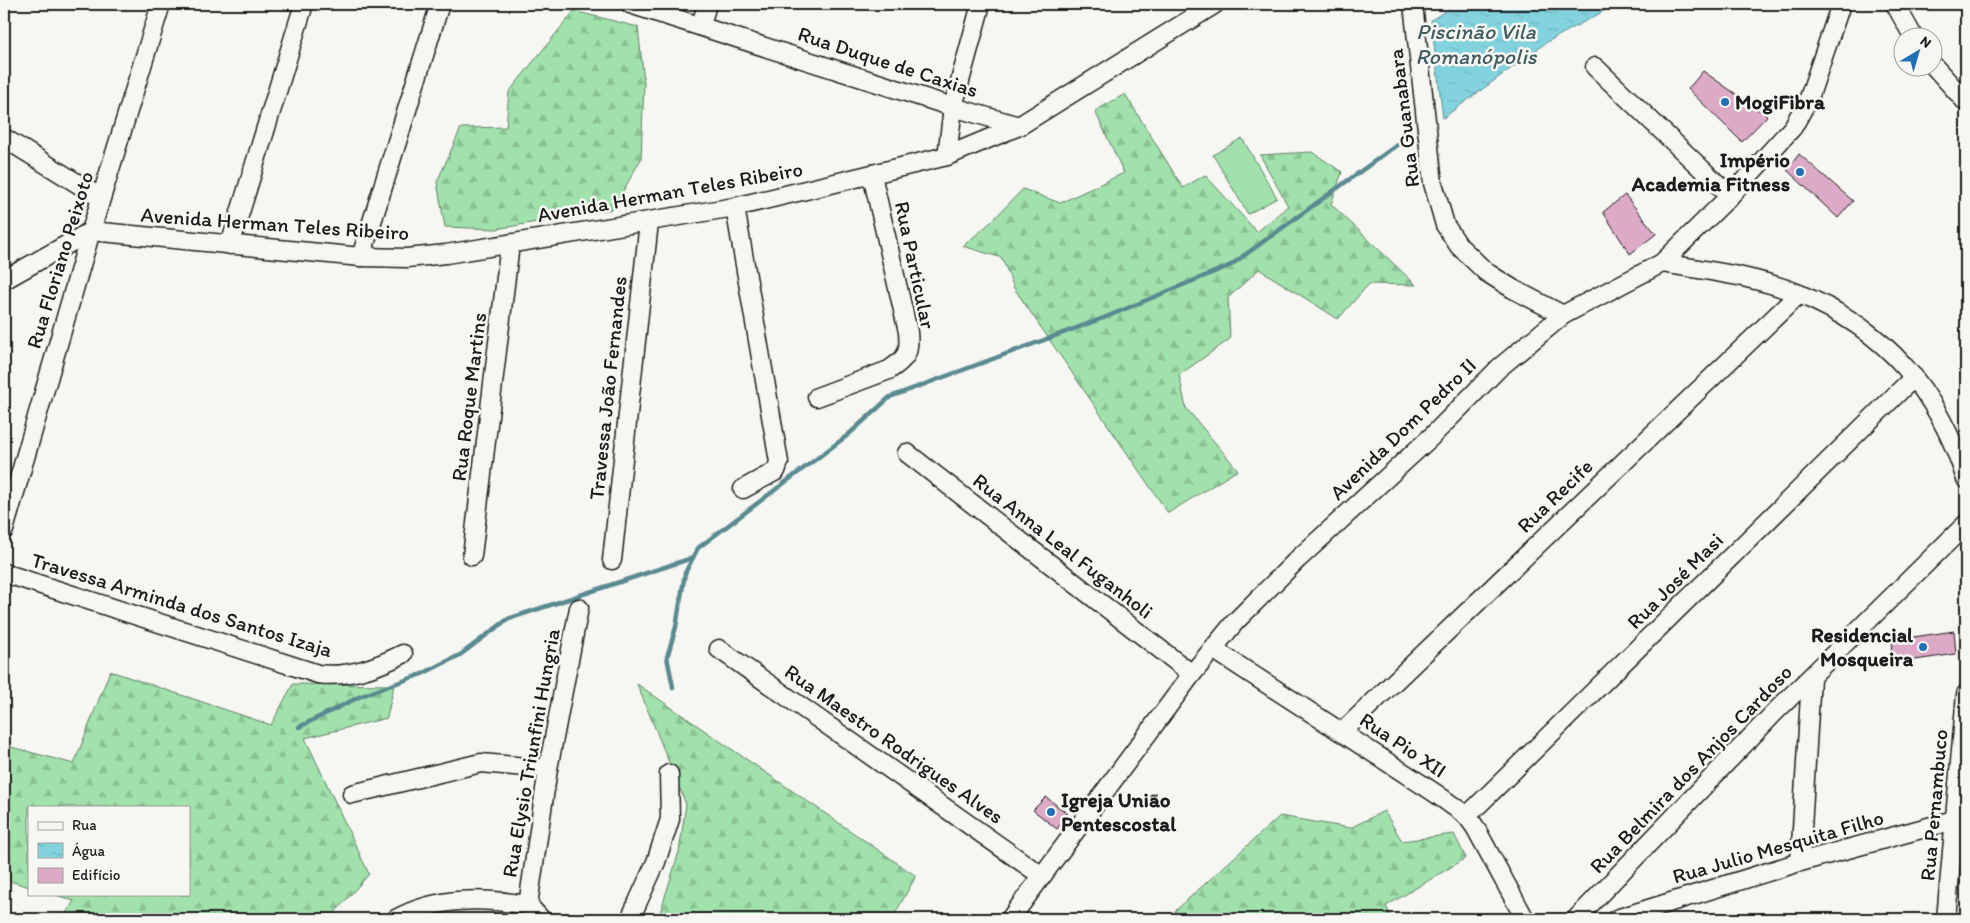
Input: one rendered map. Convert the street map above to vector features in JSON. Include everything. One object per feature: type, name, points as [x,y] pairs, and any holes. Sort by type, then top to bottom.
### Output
[{"type":"street","name":"Rua Floriano Peixoto","points":[[4,530],[91,231],[161,4]]},
{"type":"street","points":[[230,245],[304,4]]},
{"type":"street","points":[[361,257],[440,4]]},
{"type":"street","name":"Rua Duque de Caxias","points":[[630,4],[701,25],[953,107],[1019,126]]},
{"type":"street","points":[[701,25],[707,4]]},
{"type":"street","points":[[947,156],[953,107],[980,4]]},
{"type":"street","name":"Avenida Herman Teles Ribeiro","points":[[91,231],[361,257],[407,258],[510,244],[735,207],[947,156],[1019,126],[1215,4]]},
{"type":"street","name":"Rua Guanabara","points":[[1413,4],[1433,183],[1445,225],[1459,246],[1486,272],[1513,290],[1563,315]]},
{"type":"street","name":"Avenida Dom Pedro II","points":[[1010,919],[1192,674],[1235,622],[1298,560],[1431,437],[1499,368],[1563,315],[1662,263],[1730,196],[1793,127],[1810,98],[1841,4]]},
{"type":"street","points":[[1895,4],[1908,28]]},
{"type":"street","points":[[1595,67],[1730,196]]},
{"type":"street","points":[[1942,75],[1966,102]]},
{"type":"street","points":[[4,138],[101,198]]},
{"type":"street","name":"Rua Particular","points":[[817,396],[889,370],[900,363],[910,348],[872,175]]},
{"type":"street","points":[[735,207],[779,462],[776,471],[742,489]]},
{"type":"street","name":"Travessa João Fernandes","points":[[612,560],[649,222]]},
{"type":"street","points":[[4,280],[91,231]]},
{"type":"street","name":"Rua Roque Martins","points":[[472,556],[510,244]]},
{"type":"street","points":[[1662,263],[1737,276],[1799,294],[1853,322],[1885,347],[1914,376],[1935,405],[1951,436],[1966,479]]},
{"type":"street","name":"Rua Recife","points":[[1342,732],[1799,294]]},
{"type":"street","name":"Rua José Masi","points":[[1467,816],[1914,376]]},
{"type":"street","name":"Rua Anna Leal Fuganholi","points":[[907,454],[1192,674]]},
{"type":"street","name":"Rua Belmira dos Anjos Cardoso","points":[[1576,919],[1811,678],[1966,524]]},
{"type":"street","name":"Travessa Arminda dos Santos Izaja","points":[[4,573],[318,674],[332,676],[360,671],[403,654]]},
{"type":"street","name":"Rua Elysio Triunfini Hungria","points":[[528,905],[548,769],[579,608]]},
{"type":"street","name":"Rua Pio XII","points":[[1213,648],[1467,816],[1475,827],[1525,919]]},
{"type":"street","name":"Rua Maestro Rodrigues Alves","points":[[720,649],[1042,876]]},
{"type":"street","points":[[1800,862],[1811,678]]},
{"type":"street","name":"Rua Pernambuco","points":[[1946,919],[1954,820],[1964,763],[1966,694]]},
{"type":"street","points":[[352,794],[481,763],[548,769]]},
{"type":"street","points":[[630,919],[656,862],[670,819],[669,774]]},
{"type":"street","name":"Rua Julio Mesquita Filho","points":[[1616,919],[1800,862],[1954,820]]},
{"type":"street","points":[[396,919],[431,905],[464,899],[492,900],[528,905],[541,919]]},
{"type":"green space","points":[[574,11],[638,27],[644,82],[641,159],[613,209],[496,229],[445,227],[437,182],[461,128],[506,127],[509,92]]},
{"type":"green space","points":[[1125,94],[1183,188],[1205,175],[1257,232],[1288,206],[1260,155],[1312,152],[1342,172],[1331,204],[1416,285],[1369,284],[1338,319],[1259,269],[1228,298],[1230,339],[1179,375],[1186,408],[1238,470],[1168,513],[1014,288],[1002,258],[963,246],[990,223],[1023,189],[1060,203],[1124,173],[1095,111]]},
{"type":"green space","points":[[1242,138],[1277,198],[1248,214],[1213,155]]},
{"type":"green space","points":[[110,671],[271,725],[293,684],[394,685],[387,718],[305,738],[369,874],[329,919],[62,919],[74,901],[59,896],[190,896],[190,806],[28,806],[28,887],[4,879],[4,745],[74,764]]},
{"type":"green space","points":[[637,684],[916,876],[892,919],[658,919],[679,852],[686,804]]},
{"type":"green space","points":[[1384,811],[1402,841],[1454,834],[1466,858],[1386,906],[1392,919],[1176,919],[1175,911],[1280,816],[1350,828]]},
{"type":"water","name":"Piscinão Vila Romanópolis","points":[[1457,4],[1617,4],[1547,42],[1443,118],[1431,20]]},
{"type":"building","name":"MogiFibra","points":[[1703,71],[1767,116],[1742,142],[1688,89]]},
{"type":"building","points":[[1799,154],[1853,201],[1838,218],[1787,170]]},
{"type":"building","points":[[1625,195],[1656,234],[1630,254],[1603,212]]},
{"type":"building","name":"Residencial Mosqueira","points":[[1954,631],[1956,654],[1888,664],[1893,640]]},
{"type":"building","name":"Igreja União Pentescostal","points":[[1046,797],[1068,814],[1057,829],[1033,810]]},
{"type":"waterway","points":[[673,687],[667,657],[676,627],[685,573],[698,548],[848,435],[890,397],[1106,317],[1231,265],[1401,142]]},
{"type":"waterway","points":[[299,727],[361,696],[422,674],[460,655],[508,619],[692,558]]},
{"type":"place","name":"MogiFibra","points":[[1725,102]]},
{"type":"place","name":"Império Academia Fitness","points":[[1800,172]]},
{"type":"place","name":"Residencial Mosqueira","points":[[1923,647]]},
{"type":"place","name":"Igreja União Pentescostal","points":[[1051,812]]}]
